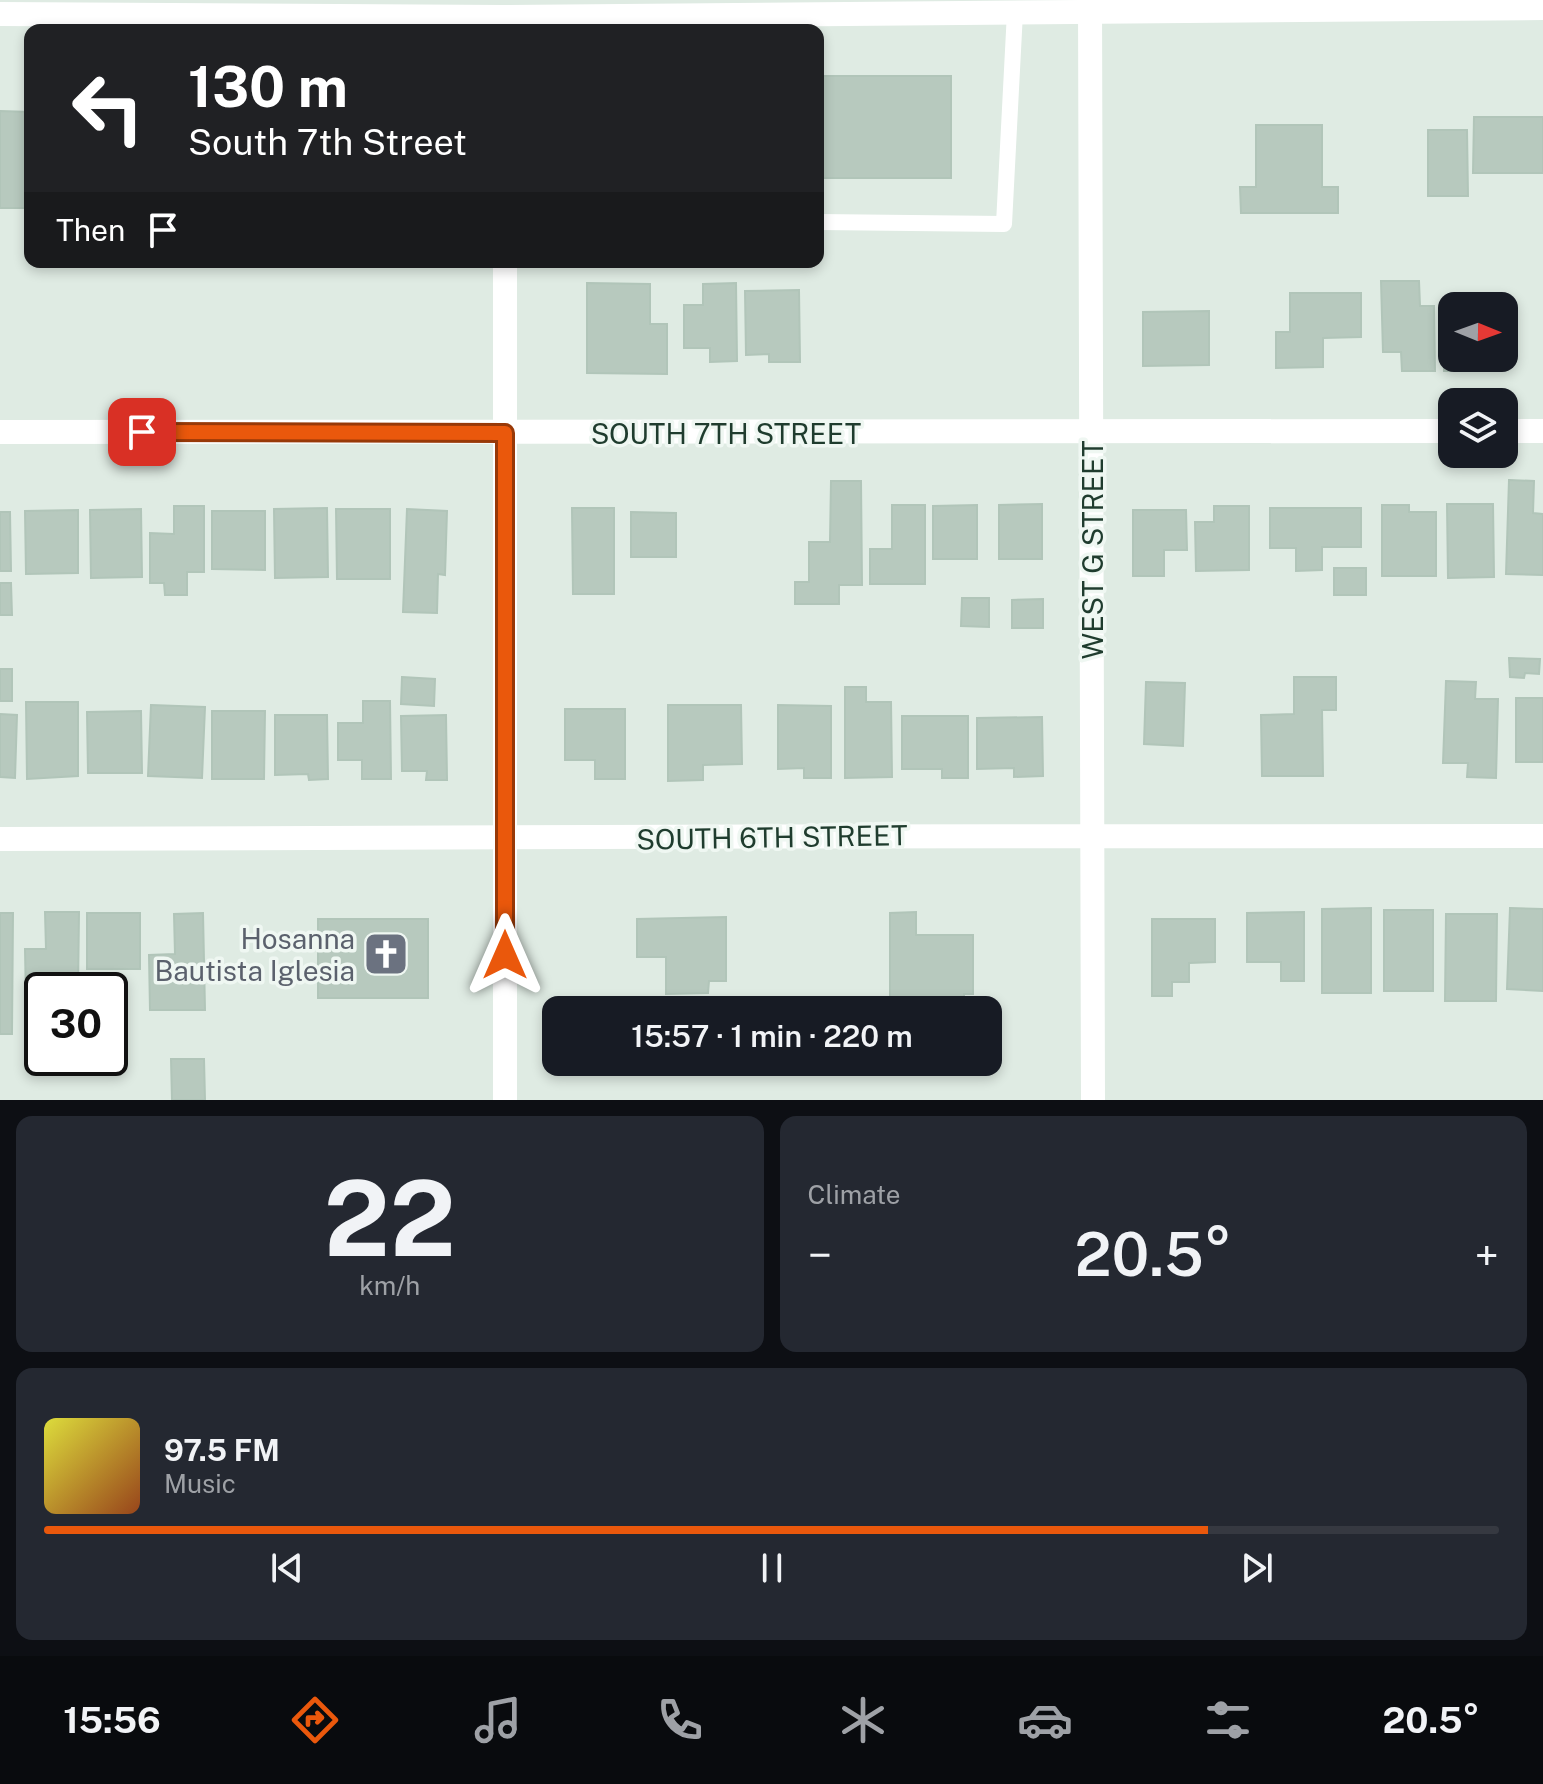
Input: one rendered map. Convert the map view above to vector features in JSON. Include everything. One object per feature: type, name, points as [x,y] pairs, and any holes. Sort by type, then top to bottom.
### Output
[{"type":"street","points":[[0,14],[197,23],[504,16],[619,8],[672,23],[1015,12],[1090,5],[1495,4],[1543,8]]},
{"type":"street","name":"WEST G STREET","points":[[1090,5],[1093,1100]]},
{"type":"street","points":[[505,268],[505,1100]]},
{"type":"street","name":"SOUTH 7TH STREET","points":[[0,432],[1438,431]]},
{"type":"street","points":[[1518,431],[1543,431]]},
{"type":"street","name":"SOUTH 6TH STREET","points":[[0,839],[1092,834],[1543,836]]},
{"type":"lane","points":[[824,222],[1004,224],[1015,12]]},
{"type":"building","points":[[824,76],[951,76],[951,178],[824,178]]},
{"type":"building","points":[[0,111],[24,112],[24,208],[0,208]]},
{"type":"building","points":[[1474,117],[1543,117],[1543,173],[1473,173]]},
{"type":"building","points":[[1256,125],[1322,125],[1322,187],[1338,187],[1338,213],[1241,213],[1240,187],[1256,187]]},
{"type":"building","points":[[1428,130],[1467,130],[1468,196],[1428,196]]},
{"type":"building","points":[[1381,281],[1419,281],[1420,306],[1434,306],[1435,371],[1402,371],[1401,352],[1383,352]]},
{"type":"building","points":[[587,283],[650,284],[650,324],[667,324],[667,374],[587,373]]},
{"type":"building","points":[[736,283],[737,361],[710,362],[710,348],[684,348],[684,305],[703,305],[703,284]]},
{"type":"building","points":[[799,290],[800,362],[769,362],[769,354],[746,355],[745,291]]},
{"type":"building","points":[[1290,293],[1361,293],[1361,337],[1323,338],[1323,367],[1276,368],[1276,332],[1290,332]]},
{"type":"building","points":[[1209,311],[1209,365],[1143,366],[1143,312]]},
{"type":"building","points":[[1509,480],[1534,481],[1533,513],[1543,514],[1543,575],[1506,574]]},
{"type":"building","points":[[831,481],[861,481],[862,585],[839,585],[839,604],[795,604],[795,582],[809,582],[809,542],[830,542]]},
{"type":"building","points":[[1042,504],[1042,559],[999,559],[999,505]]},
{"type":"building","points":[[1447,504],[1493,504],[1494,577],[1448,578]]},
{"type":"building","points":[[892,505],[925,505],[925,584],[870,584],[870,549],[892,549]]},
{"type":"building","points":[[977,505],[977,559],[933,559],[933,506]]},
{"type":"building","points":[[1382,505],[1409,505],[1409,512],[1436,512],[1436,576],[1382,576]]},
{"type":"building","points":[[174,506],[204,506],[204,572],[187,572],[187,595],[165,595],[164,583],[150,583],[150,533],[174,534]]},
{"type":"building","points":[[1214,506],[1249,506],[1249,570],[1196,571],[1195,522],[1214,522]]},
{"type":"building","points":[[327,508],[328,577],[275,578],[274,509]]},
{"type":"building","points":[[572,508],[614,508],[614,594],[573,594]]},
{"type":"building","points":[[1270,508],[1361,508],[1361,547],[1322,547],[1322,570],[1296,571],[1296,548],[1270,548]]},
{"type":"building","points":[[141,509],[142,577],[91,578],[90,510]]},
{"type":"building","points":[[336,509],[390,509],[390,579],[337,579]]},
{"type":"building","points":[[407,509],[447,511],[445,575],[438,574],[437,613],[403,612]]},
{"type":"building","points":[[78,510],[78,573],[26,574],[25,511]]},
{"type":"building","points":[[1133,510],[1186,510],[1187,550],[1164,550],[1164,576],[1133,576]]},
{"type":"building","points":[[212,511],[265,511],[265,570],[212,569]]},
{"type":"building","points":[[0,512],[10,512],[11,571],[0,571]]},
{"type":"building","points":[[631,512],[676,513],[676,557],[631,557]]},
{"type":"building","points":[[1334,568],[1366,568],[1366,595],[1334,595]]},
{"type":"building","points":[[0,583],[11,583],[12,615],[0,615]]},
{"type":"building","points":[[962,598],[989,598],[989,627],[961,626]]},
{"type":"building","points":[[1043,599],[1043,628],[1012,628],[1012,600]]},
{"type":"building","points":[[1509,658],[1540,659],[1539,674],[1525,673],[1524,678],[1510,677]]},
{"type":"building","points":[[0,669],[12,669],[12,701],[0,701]]},
{"type":"building","points":[[402,677],[435,679],[434,706],[401,704]]},
{"type":"building","points":[[1294,677],[1336,677],[1336,710],[1322,710],[1323,776],[1262,776],[1261,715],[1294,714]]},
{"type":"building","points":[[1446,681],[1476,682],[1475,699],[1498,699],[1496,778],[1467,777],[1468,763],[1443,763]]},
{"type":"building","points":[[1146,682],[1185,683],[1183,746],[1144,744]]},
{"type":"building","points":[[845,687],[866,687],[866,702],[891,702],[892,777],[845,778]]},
{"type":"building","points":[[1516,698],[1543,698],[1543,762],[1516,762]]},
{"type":"building","points":[[363,701],[390,701],[391,779],[362,779],[362,760],[338,760],[338,723],[363,723]]},
{"type":"building","points":[[26,702],[78,702],[78,776],[27,779]]},
{"type":"building","points":[[151,705],[205,707],[202,778],[148,776]]},
{"type":"building","points":[[668,705],[741,705],[742,764],[703,765],[703,780],[668,781]]},
{"type":"building","points":[[778,705],[831,706],[831,778],[804,778],[804,768],[778,769]]},
{"type":"building","points":[[565,709],[625,709],[625,779],[595,779],[595,760],[565,760]]},
{"type":"building","points":[[141,711],[142,773],[88,773],[87,712]]},
{"type":"building","points":[[212,711],[265,711],[264,779],[212,779]]},
{"type":"building","points":[[0,714],[17,715],[15,778],[0,777]]},
{"type":"building","points":[[275,715],[327,715],[328,779],[309,780],[308,774],[275,775]]},
{"type":"building","points":[[446,715],[447,780],[426,780],[427,771],[402,771],[401,716]]},
{"type":"building","points":[[902,716],[968,716],[968,778],[942,778],[942,769],[902,769]]},
{"type":"building","points":[[1042,717],[1043,776],[1014,777],[1014,768],[977,769],[977,718]]},
{"type":"building","points":[[1371,908],[1371,993],[1322,993],[1322,909]]},
{"type":"building","points":[[1510,908],[1543,909],[1543,991],[1507,989]]},
{"type":"building","points":[[1384,910],[1433,910],[1433,991],[1384,991]]},
{"type":"building","points":[[45,912],[79,912],[78,972],[25,972],[25,949],[46,949]]},
{"type":"building","points":[[916,912],[916,935],[973,935],[973,994],[890,996],[890,913]]},
{"type":"building","points":[[1304,912],[1304,981],[1281,981],[1281,962],[1247,962],[1247,913]]},
{"type":"building","points":[[0,913],[13,913],[12,1034],[0,1034]]},
{"type":"building","points":[[87,913],[140,913],[140,969],[87,969]]},
{"type":"building","points":[[203,913],[205,1010],[150,1010],[149,955],[175,954],[174,914]]},
{"type":"building","points":[[1446,914],[1497,914],[1496,1001],[1445,1001]]},
{"type":"building","points":[[726,917],[726,981],[709,981],[708,993],[666,994],[666,957],[637,957],[637,919]]},
{"type":"building","points":[[318,919],[428,919],[428,998],[318,998]]},
{"type":"building","points":[[1152,919],[1215,919],[1215,962],[1189,963],[1189,982],[1172,982],[1172,996],[1152,996]]},
{"type":"building","points":[[171,1059],[204,1059],[205,1100],[172,1100]]},
{"type":"place","name":"Hosanna Bautista Iglesia","points":[[386,954]]},
{"type":"route","points":[[142,432],[505,433],[505,955]]}]
